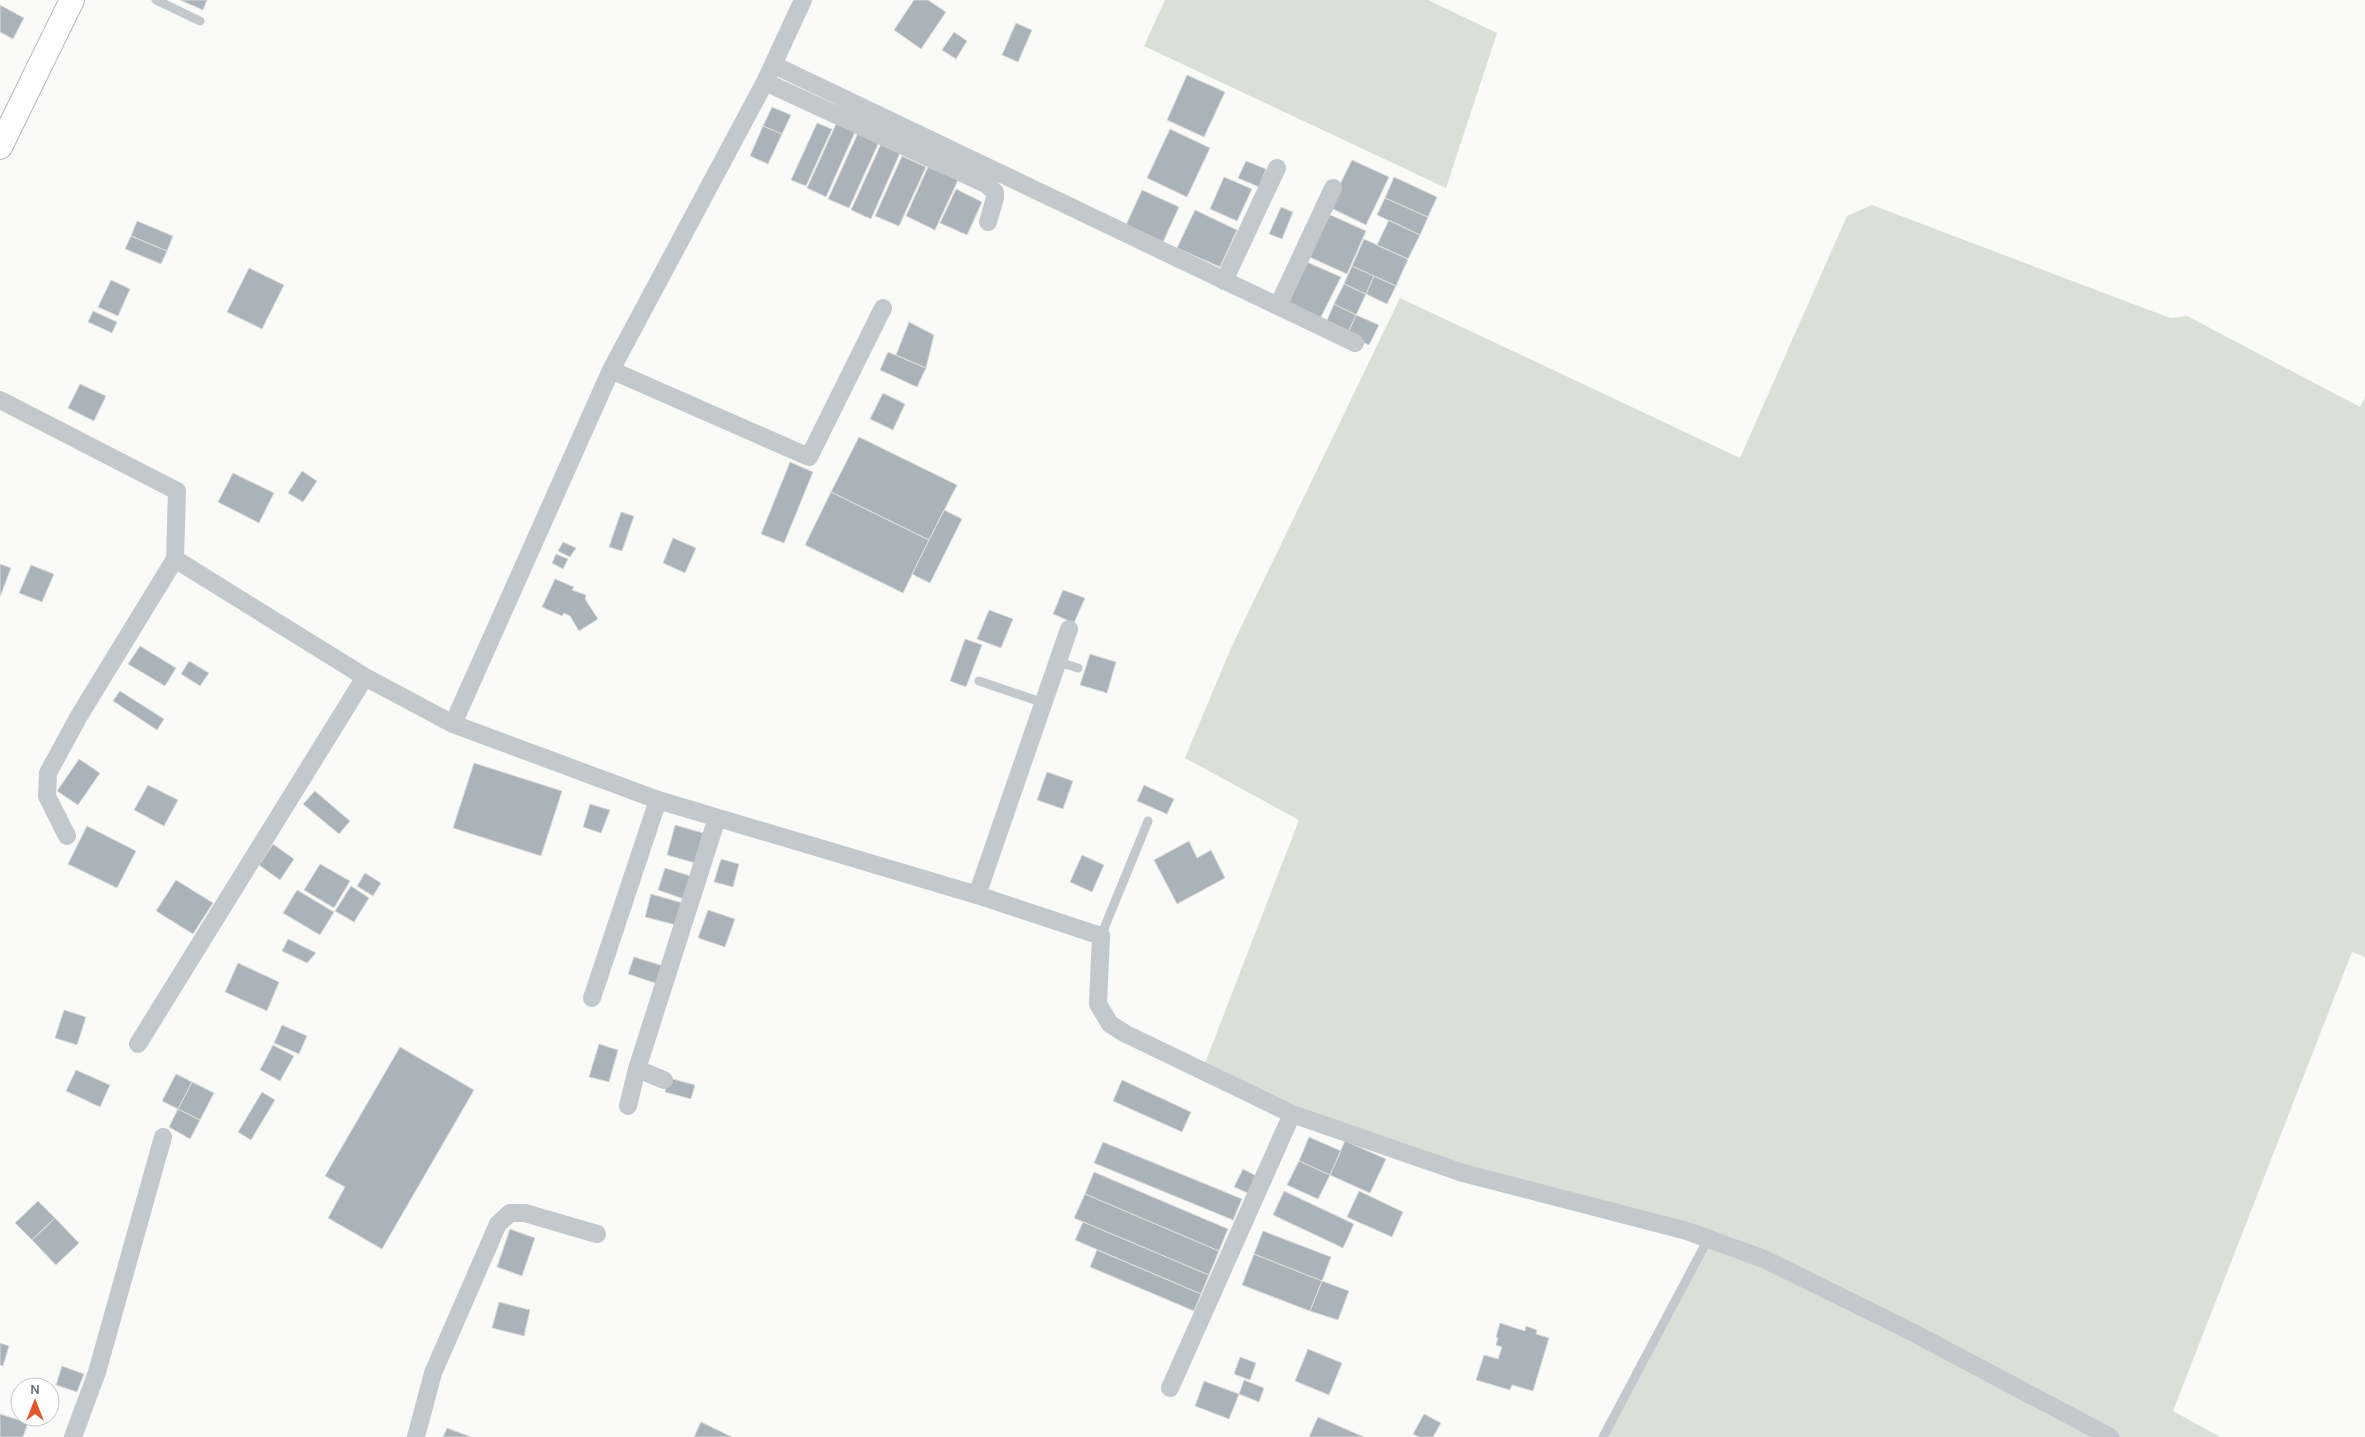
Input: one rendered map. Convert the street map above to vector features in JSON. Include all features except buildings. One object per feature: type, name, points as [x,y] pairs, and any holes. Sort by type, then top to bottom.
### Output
[{"type":"street","points":[[0,146],[72,0]]},
{"type":"street","points":[[454,724],[611,370],[774,65],[803,0]]},
{"type":"street","points":[[774,65],[1354,343]]},
{"type":"street","points":[[765,82],[986,184],[995,192],[988,222]]},
{"type":"street","points":[[1224,281],[1277,168]]},
{"type":"street","points":[[1278,306],[1333,188]]},
{"type":"street","points":[[611,370],[808,457],[883,308]]},
{"type":"street","points":[[0,400],[177,491],[175,559],[79,716],[48,774],[48,796],[67,836]]},
{"type":"street","points":[[175,559],[366,677],[454,724],[658,800],[978,895],[1101,936],[1098,1004],[1110,1024],[1126,1034],[1292,1114],[1463,1173],[1687,1231],[1764,1259],[1893,1322],[2110,1437]]},
{"type":"street","points":[[978,895],[1069,629]]},
{"type":"street","points":[[138,1044],[366,677]]},
{"type":"street","points":[[592,998],[658,800]]},
{"type":"street","points":[[628,1106],[637,1069],[717,818]]},
{"type":"street","points":[[637,1069],[664,1080]]},
{"type":"street","points":[[1170,1388],[1292,1114]]},
{"type":"street","points":[[73,1437],[97,1372],[163,1137]]},
{"type":"street","points":[[416,1437],[433,1373],[498,1224],[510,1212],[525,1213],[597,1234]]},
{"type":"lane","points":[[156,0],[200,21]]},
{"type":"lane","points":[[1058,662],[1078,668]]},
{"type":"lane","points":[[979,681],[1044,702]]},
{"type":"lane","points":[[1101,936],[1148,820]]},
{"type":"lane","points":[[1602,1437],[1708,1239]]},
{"type":"shaded area","points":[[1165,0],[1428,0],[1497,33],[1446,188],[1144,46]]},
{"type":"shaded area","points":[[1872,205],[2170,318],[2187,316],[2360,407],[2365,397],[2365,957],[2352,952],[2173,1411],[2220,1437],[1603,1437],[1707,1239],[1463,1173],[1202,1071],[1299,820],[1185,758],[1231,648],[1400,298],[1740,458],[1847,216]]}]
